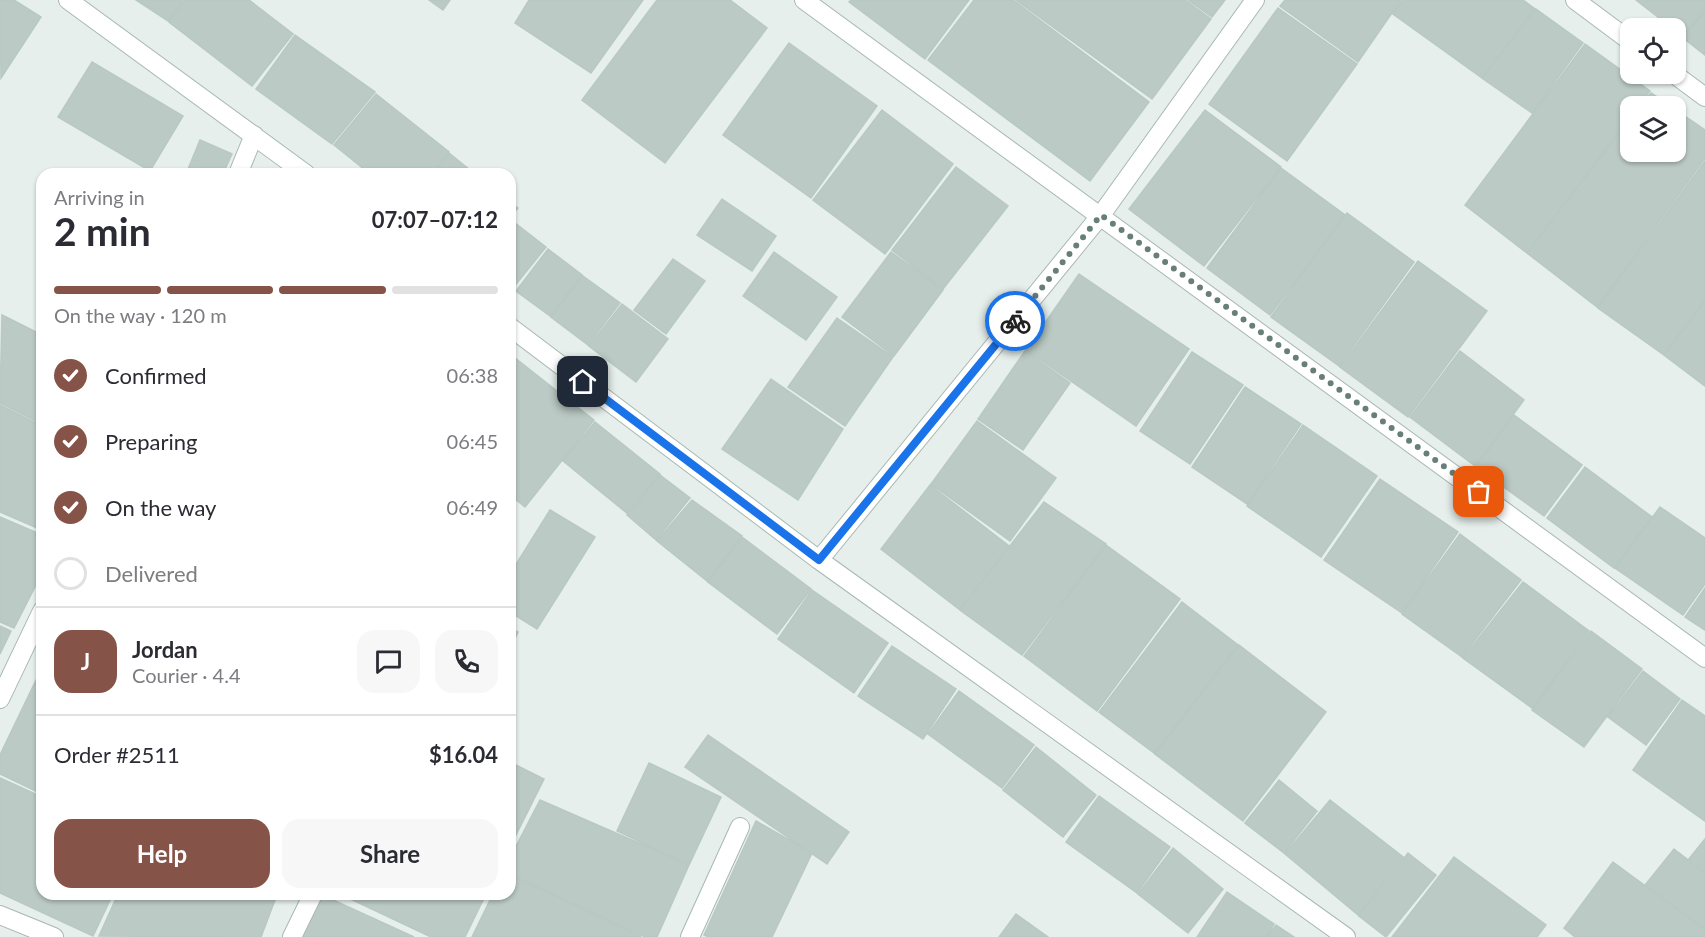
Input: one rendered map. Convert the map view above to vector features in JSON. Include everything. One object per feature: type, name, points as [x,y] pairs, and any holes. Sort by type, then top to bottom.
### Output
[{"type":"street","points":[[68,0],[298,168]]},
{"type":"street","points":[[804,0],[1705,657]]},
{"type":"street","points":[[819,560],[1101,215],[1255,0]]},
{"type":"street","points":[[1575,0],[1620,34]]},
{"type":"street","points":[[1686,83],[1705,97]]},
{"type":"street","points":[[241,168],[255,135]]},
{"type":"street","points":[[516,332],[819,560],[1346,937]]},
{"type":"street","points":[[0,699],[36,624]]},
{"type":"street","points":[[690,937],[740,827]]},
{"type":"street","points":[[292,937],[310,900]]},
{"type":"street","points":[[0,915],[54,937]]},
{"type":"building","points":[[0,0],[14,0],[41,17],[1,78]]},
{"type":"building","points":[[136,0],[183,0],[168,21]]},
{"type":"building","points":[[185,0],[249,0],[293,34],[252,86],[169,22]]},
{"type":"building","points":[[429,0],[450,0],[443,10]]},
{"type":"building","points":[[529,0],[643,0],[591,73],[515,23]]},
{"type":"building","points":[[657,0],[730,0],[767,28],[665,163],[582,100]]},
{"type":"building","points":[[851,0],[969,0],[925,59],[849,2]]},
{"type":"building","points":[[974,0],[1013,0],[1149,102],[1090,181],[928,60]]},
{"type":"building","points":[[1016,0],[1185,0],[1211,19],[1152,99]]},
{"type":"building","points":[[1188,0],[1225,0],[1212,17]]},
{"type":"building","points":[[1285,0],[1401,0],[1358,62],[1280,6]]},
{"type":"building","points":[[1403,0],[1523,0],[1535,9],[1482,78],[1393,14]]},
{"type":"building","points":[[1636,0],[1705,0],[1705,9],[1686,33],[1686,18],[1659,18]]},
{"type":"building","points":[[1278,8],[1357,64],[1287,161],[1209,104]]},
{"type":"building","points":[[1536,9],[1583,43],[1532,113],[1482,78]]},
{"type":"building","points":[[1705,11],[1705,55],[1686,40],[1686,34]]},
{"type":"building","points":[[295,35],[375,92],[332,144],[256,89]]},
{"type":"building","points":[[789,43],[877,106],[811,198],[723,135]]},
{"type":"building","points":[[1585,44],[1620,69],[1620,84],[1640,84],[1650,91],[1646,96],[1620,96],[1620,130],[1527,253],[1465,205]]},
{"type":"building","points":[[92,62],[183,116],[152,168],[145,168],[58,117]]},
{"type":"building","points":[[376,94],[449,152],[437,168],[363,168],[334,145]]},
{"type":"building","points":[[882,110],[953,164],[885,254],[813,200]]},
{"type":"building","points":[[1205,110],[1281,167],[1204,266],[1129,209]]},
{"type":"building","points":[[1686,117],[1705,130],[1705,158],[1597,307],[1527,253],[1620,132],[1620,162],[1686,162]]},
{"type":"building","points":[[200,140],[232,154],[226,168],[188,168]]},
{"type":"building","points":[[449,153],[468,168],[438,168]]},
{"type":"building","points":[[1705,161],[1705,300],[1664,355],[1598,308]]},
{"type":"building","points":[[956,167],[1008,206],[943,289],[892,250]]},
{"type":"building","points":[[1281,168],[1345,215],[1270,315],[1207,268]]},
{"type":"building","points":[[722,199],[776,236],[752,271],[697,235]]},
{"type":"building","points":[[1347,213],[1414,262],[1339,366],[1271,317]]},
{"type":"building","points":[[516,224],[546,247],[516,284]]},
{"type":"building","points":[[548,249],[582,275],[550,316],[516,291]]},
{"type":"building","points":[[774,252],[837,297],[806,340],[743,296]]},
{"type":"building","points":[[891,252],[943,290],[894,356],[842,317]]},
{"type":"building","points":[[673,259],[705,281],[666,334],[634,310]]},
{"type":"building","points":[[1418,261],[1487,311],[1408,417],[1340,367]]},
{"type":"building","points":[[1079,274],[1189,349],[1136,426],[1026,350]]},
{"type":"building","points":[[583,276],[620,303],[588,345],[551,317]]},
{"type":"building","points":[[1705,301],[1705,386],[1664,355]]},
{"type":"building","points":[[622,304],[668,339],[636,382],[589,346]]},
{"type":"building","points":[[2,315],[36,332],[36,421],[0,403]]},
{"type":"building","points":[[837,318],[893,357],[845,426],[788,387]]},
{"type":"building","points":[[1025,351],[1070,383],[1023,450],[978,419]]},
{"type":"building","points":[[1460,351],[1524,400],[1475,466],[1410,417]]},
{"type":"building","points":[[1192,352],[1243,385],[1190,464],[1140,431]]},
{"type":"building","points":[[516,359],[594,420],[525,507],[516,500]]},
{"type":"building","points":[[771,379],[843,429],[798,500],[722,449]]},
{"type":"building","points":[[1245,387],[1301,424],[1247,504],[1192,467]]},
{"type":"building","points":[[0,405],[36,423],[36,527],[0,512]]},
{"type":"building","points":[[1514,415],[1582,465],[1544,516],[1476,467]]},
{"type":"building","points":[[977,421],[1056,478],[1010,541],[931,484]]},
{"type":"building","points":[[595,422],[660,474],[628,514],[563,461]]},
{"type":"building","points":[[1303,425],[1377,476],[1321,557],[1247,506]]},
{"type":"building","points":[[1585,467],[1652,517],[1614,568],[1547,518]]},
{"type":"building","points":[[660,475],[690,498],[656,540],[627,515]]},
{"type":"building","points":[[1380,479],[1458,532],[1402,613],[1324,560]]},
{"type":"building","points":[[930,485],[1009,546],[960,610],[881,549]]},
{"type":"building","points":[[692,500],[742,536],[707,581],[657,541]]},
{"type":"building","points":[[1044,502],[1106,544],[1022,655],[960,610]]},
{"type":"building","points":[[1660,507],[1705,538],[1705,584],[1683,615],[1615,568]]},
{"type":"building","points":[[550,510],[595,537],[537,629],[516,616],[516,564]]},
{"type":"building","points":[[0,517],[36,532],[36,585],[14,628],[0,622]]},
{"type":"building","points":[[1460,534],[1521,580],[1462,657],[1402,614]]},
{"type":"building","points":[[742,537],[811,589],[777,634],[708,582]]},
{"type":"building","points":[[1106,545],[1180,599],[1097,711],[1024,656]]},
{"type":"building","points":[[1523,582],[1589,631],[1532,708],[1463,658]]},
{"type":"building","points":[[1705,588],[1705,630],[1685,617]]},
{"type":"building","points":[[812,590],[888,643],[854,693],[778,639]]},
{"type":"building","points":[[1182,602],[1238,645],[1154,753],[1099,712]]},
{"type":"building","points":[[0,626],[11,631],[0,654]]},
{"type":"building","points":[[1591,631],[1642,669],[1584,747],[1532,710]]},
{"type":"building","points":[[1239,645],[1326,712],[1243,821],[1155,754]]},
{"type":"building","points":[[892,646],[956,689],[923,739],[858,696]]},
{"type":"building","points":[[1643,671],[1680,699],[1646,745],[1608,717]]},
{"type":"building","points":[[36,680],[36,791],[0,774],[0,755]]},
{"type":"building","points":[[959,691],[1034,745],[1002,788],[928,734]]},
{"type":"building","points":[[1682,700],[1705,716],[1705,821],[1633,770]]},
{"type":"building","points":[[708,735],[849,832],[827,864],[685,767]]},
{"type":"building","points":[[1036,747],[1096,795],[1063,837],[1003,790]]},
{"type":"building","points":[[649,763],[721,797],[689,865],[617,831]]},
{"type":"building","points":[[516,765],[544,779],[516,835]]},
{"type":"building","points":[[0,778],[36,794],[36,900],[110,900],[93,936],[0,893]]},
{"type":"building","points":[[1279,780],[1317,811],[1284,853],[1245,823]]},
{"type":"building","points":[[1099,796],[1170,847],[1137,893],[1066,842]]},
{"type":"building","points":[[540,800],[689,865],[657,937],[645,937],[516,877],[516,846]]},
{"type":"building","points":[[1330,800],[1403,857],[1358,915],[1285,854]]},
{"type":"building","points":[[756,821],[812,853],[772,937],[709,937],[704,935]]},
{"type":"building","points":[[1705,839],[1705,873],[1688,860]]},
{"type":"building","points":[[1173,848],[1223,889],[1188,933],[1138,894]]},
{"type":"building","points":[[1674,849],[1705,873],[1705,929],[1645,885]]},
{"type":"building","points":[[1408,853],[1436,875],[1386,937],[1359,916]]},
{"type":"building","points":[[1454,857],[1546,925],[1537,937],[1392,937]]},
{"type":"building","points":[[1613,862],[1705,930],[1705,937],[1575,937],[1564,928]]},
{"type":"building","points":[[516,878],[641,937],[472,937],[490,900],[516,900]]},
{"type":"building","points":[[1227,892],[1274,924],[1266,937],[1197,937]]},
{"type":"building","points":[[115,900],[275,900],[261,937],[99,936]]},
{"type":"building","points":[[317,900],[333,900],[414,937],[298,937]]},
{"type":"building","points":[[353,900],[483,900],[465,937],[431,937]]},
{"type":"building","points":[[1016,914],[1048,937],[999,937]]},
{"type":"building","points":[[1276,925],[1294,937],[1267,937]]},
{"type":"way so far","points":[[1015,321],[1101,215],[1479,492]]},
{"type":"route","points":[[583,382],[819,560],[1015,321]]}]
